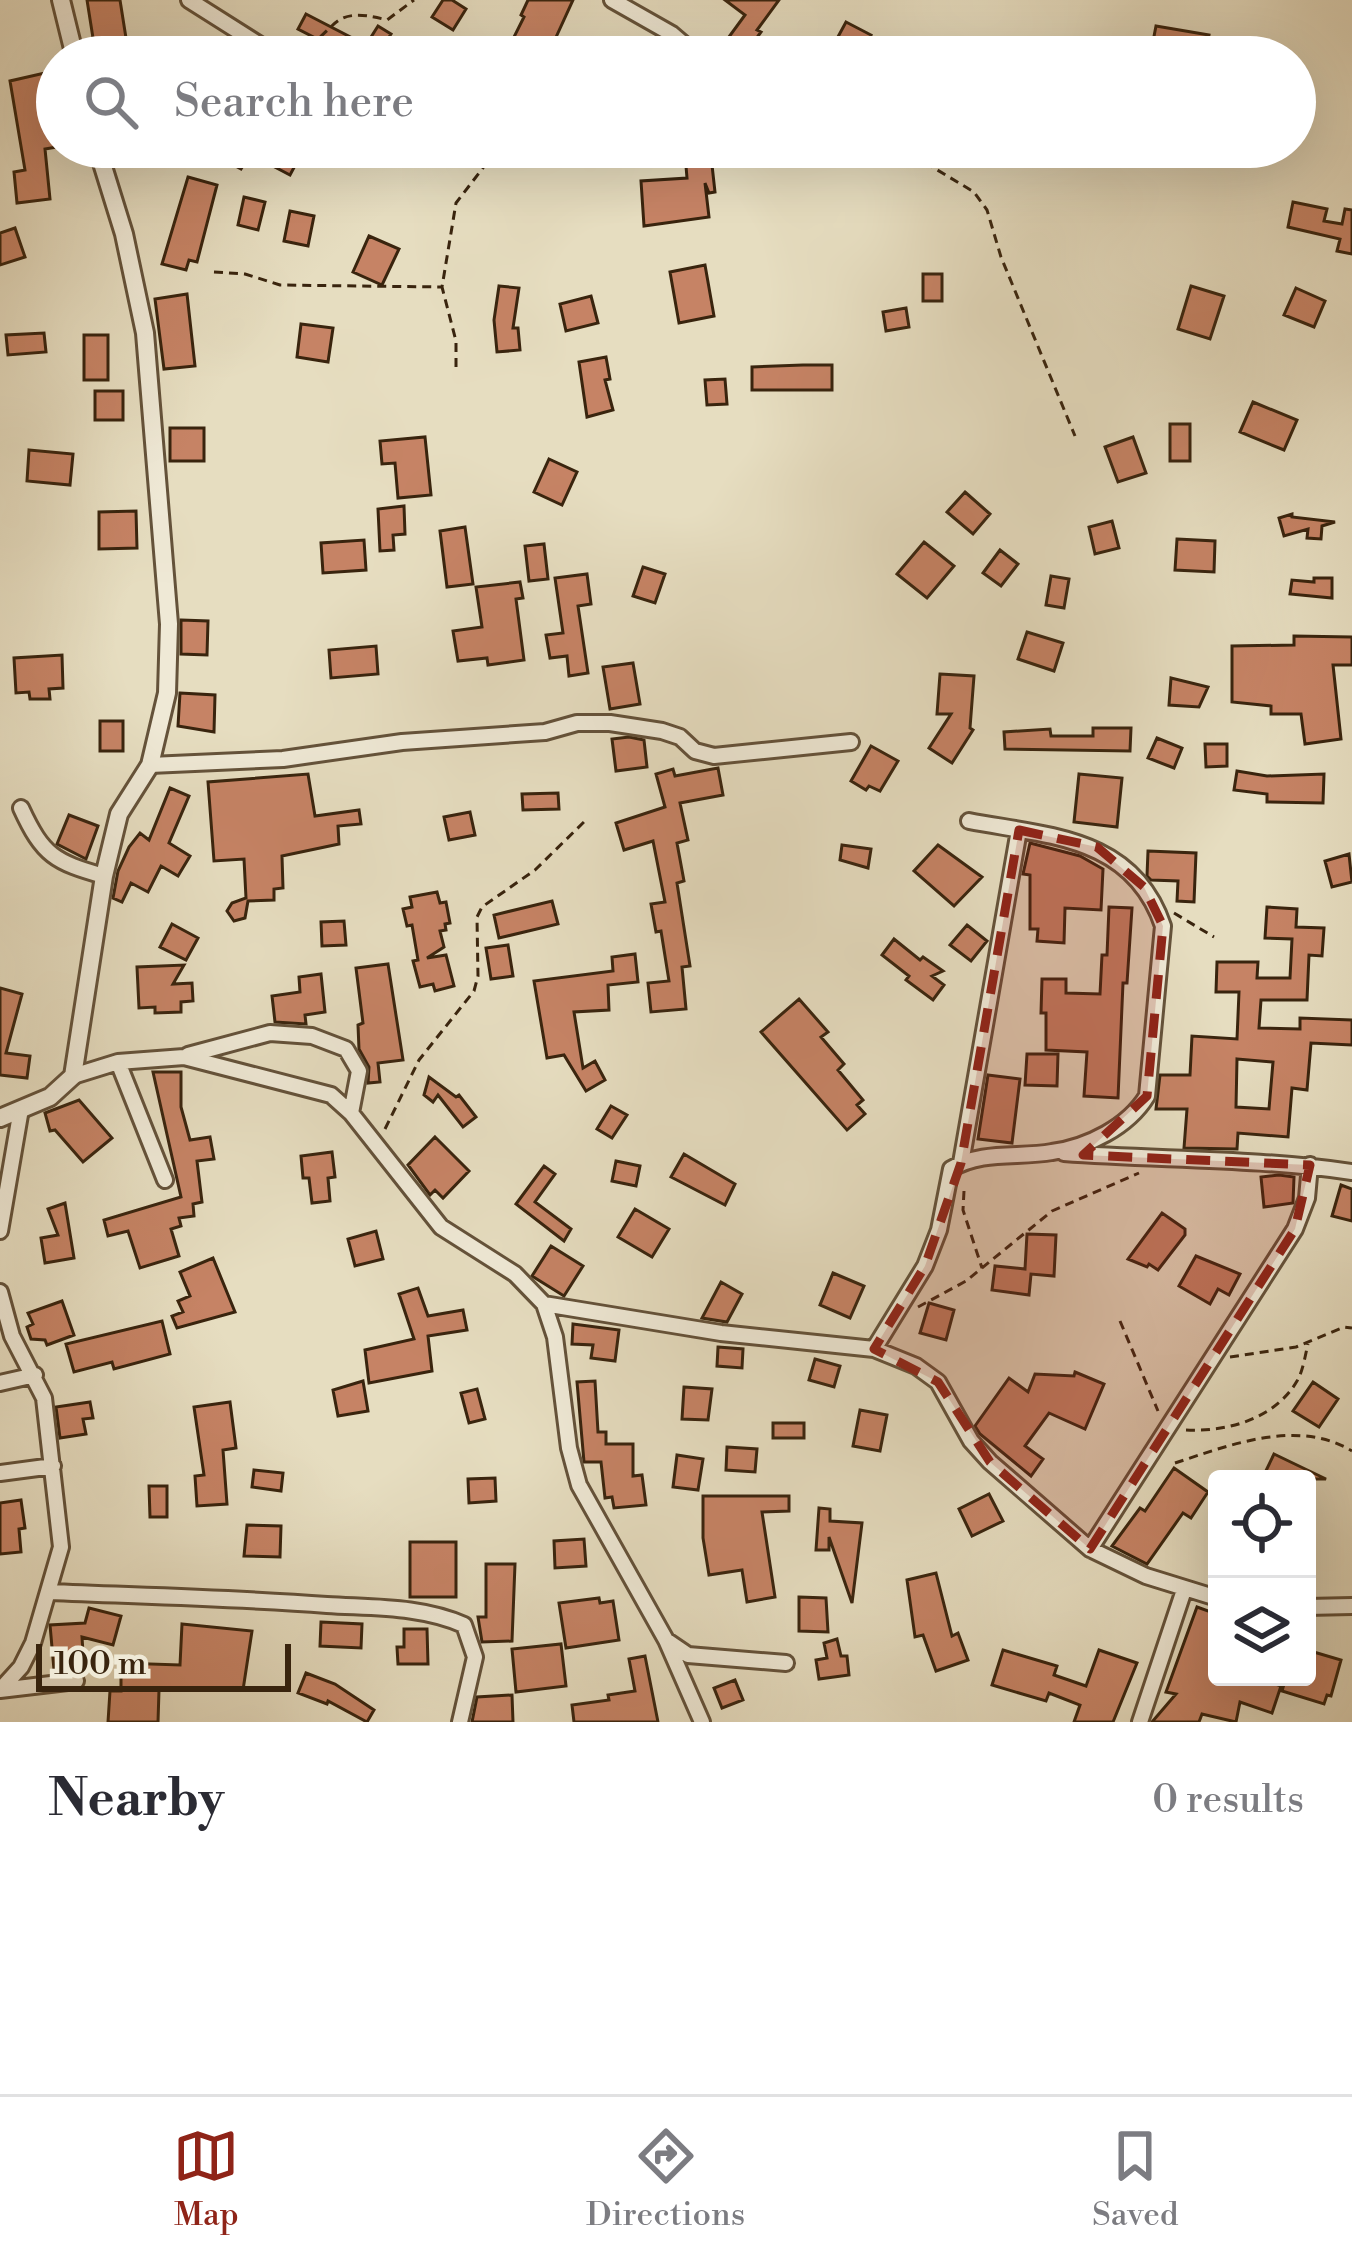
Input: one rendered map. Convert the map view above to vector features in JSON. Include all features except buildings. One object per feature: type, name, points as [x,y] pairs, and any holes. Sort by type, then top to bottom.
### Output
[{"type":"street","points":[[62,0],[70,36]]},
{"type":"street","points":[[189,0],[246,36]]},
{"type":"street","points":[[612,0],[674,36]]},
{"type":"street","points":[[73,1076],[104,876],[119,814],[150,765],[167,693],[169,624],[145,333],[124,233],[104,168]]},
{"type":"street","points":[[150,765],[283,759],[402,742],[545,732],[577,723],[662,731],[680,737],[695,751],[714,756],[851,742]]},
{"type":"street","points":[[21,808],[37,843],[60,863],[104,876]]},
{"type":"street","points":[[968,820],[1096,847],[1125,869],[1155,902],[1162,926],[1147,1096],[1139,1110],[1117,1127],[1053,1152]]},
{"type":"street","points":[[874,1349],[925,1266],[939,1230],[956,1166],[1019,830]]},
{"type":"street","points":[[0,1118],[50,1096],[73,1076],[118,1062],[184,1057],[270,1033],[312,1036],[346,1049],[358,1071],[351,1113]]},
{"type":"street","points":[[184,1057],[332,1095],[441,1227],[515,1274],[544,1304],[555,1337],[569,1448],[579,1485],[666,1640],[702,1722]]},
{"type":"street","points":[[118,1062],[165,1180]]},
{"type":"street","points":[[0,1231],[21,1109]]},
{"type":"street","points":[[956,1166],[1000,1155],[1053,1152],[1163,1161],[1267,1160],[1352,1172]]},
{"type":"street","points":[[1090,1550],[1295,1229],[1307,1198],[1310,1166]]},
{"type":"street","points":[[0,1292],[12,1336],[44,1399],[62,1546],[33,1643],[21,1667],[1,1689]]},
{"type":"street","points":[[544,1304],[721,1334],[874,1349],[916,1366],[938,1382],[971,1441],[990,1462],[1090,1550],[1208,1596]]},
{"type":"street","points":[[0,1383],[35,1375]]},
{"type":"street","points":[[0,1473],[53,1466]]},
{"type":"street","points":[[1140,1722],[1184,1590]]},
{"type":"street","points":[[49,1592],[296,1602],[424,1611],[446,1617],[464,1625],[475,1657],[460,1722]]},
{"type":"street","points":[[1316,1606],[1352,1606]]},
{"type":"street","points":[[666,1640],[688,1655],[786,1663]]},
{"type":"street","points":[[1,1689],[76,1681]]},
{"type":"path","points":[[322,36],[330,23],[344,16],[361,13],[388,20],[414,0]]},
{"type":"path","points":[[456,367],[456,341],[442,287],[456,203],[483,168]]},
{"type":"path","points":[[934,168],[974,192],[987,210],[1000,257],[1076,436]]},
{"type":"path","points":[[214,272],[245,274],[280,285],[442,287]]},
{"type":"path","points":[[377,1147],[419,1060],[474,991],[477,916],[482,907],[535,870],[587,819]]},
{"type":"path","points":[[1155,902],[1214,937]]},
{"type":"path","points":[[889,1319],[966,1281],[1052,1211],[1101,1193],[1163,1161]]},
{"type":"path","points":[[956,1166],[964,1192],[963,1210],[982,1268]]},
{"type":"path","points":[[1120,1321],[1167,1430],[1233,1427],[1260,1414],[1283,1399],[1299,1379],[1308,1344]]},
{"type":"path","points":[[1228,1357],[1308,1344],[1344,1327],[1352,1328]]},
{"type":"path","points":[[1175,1463],[1255,1438],[1323,1439],[1352,1451]]},
{"type":"highlighted area","points":[[1019,830],[1097,847],[1144,887],[1163,926],[1147,1096],[1083,1155],[1310,1165],[1295,1229],[1090,1549],[990,1462],[938,1382],[874,1349],[925,1266],[961,1163]]}]
